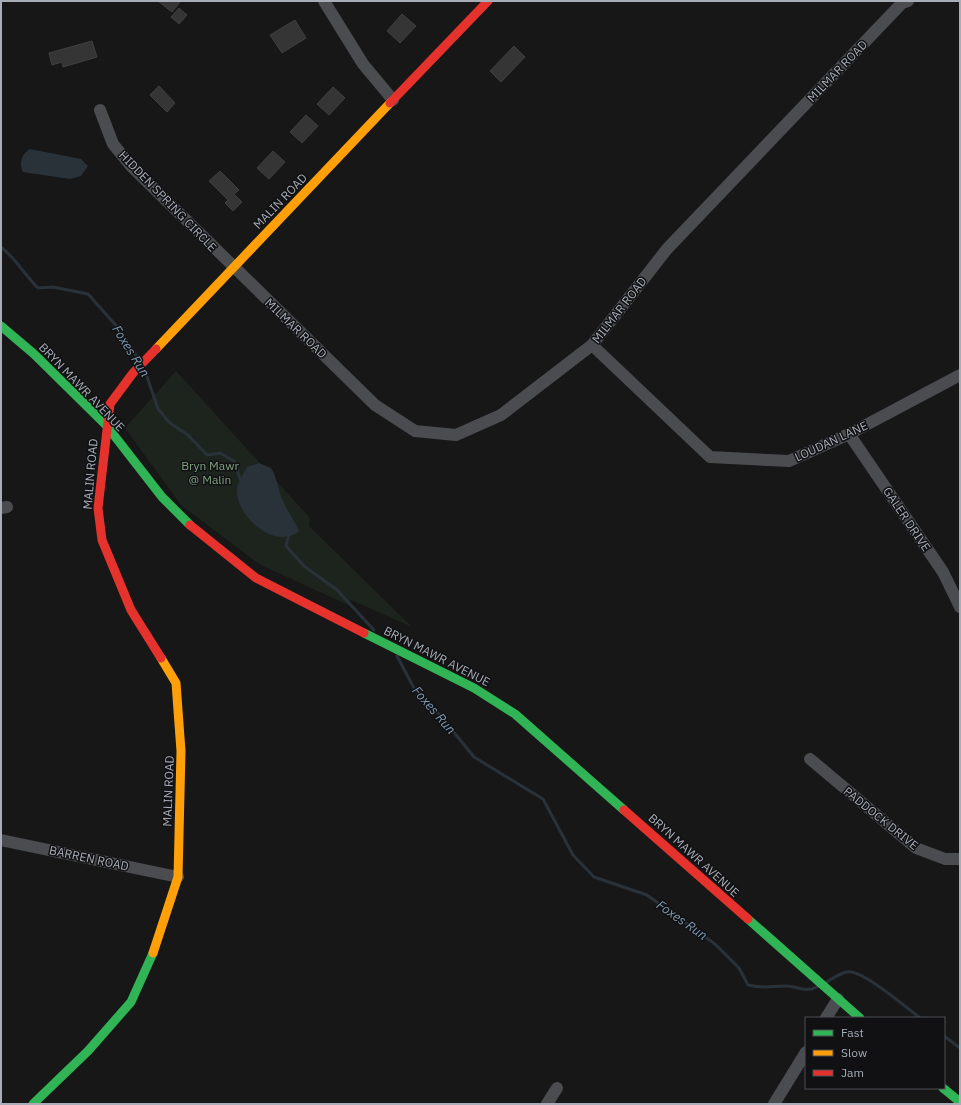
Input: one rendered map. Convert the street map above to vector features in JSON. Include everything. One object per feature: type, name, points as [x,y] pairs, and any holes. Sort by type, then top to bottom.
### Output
[{"type":"street","points":[[324,1],[363,64],[393,100]]},
{"type":"street","name":"MALIN ROAD","points":[[33,1104],[88,1051],[131,1002],[154,951],[178,877],[181,751],[176,683],[131,610],[102,540],[98,500],[106,425],[110,404],[136,369],[488,1]]},
{"type":"street","name":"MILMAR ROAD","points":[[233,267],[375,405],[416,431],[456,436],[469,431],[501,415],[592,345],[667,249],[902,3],[908,1]]},
{"type":"street","name":"HIDDEN SPRING CIRCLE","points":[[100,110],[113,144],[131,166],[233,267]]},
{"type":"street","name":"BRYN MAWR AVENUE","points":[[1,326],[34,354],[106,425],[162,497],[197,532],[256,578],[474,688],[515,714],[859,1017]]},
{"type":"street","name":"LOUDAN LANE","points":[[592,345],[710,457],[789,460],[850,434],[960,375]]},
{"type":"street","name":"GALER DRIVE","points":[[850,434],[943,572],[960,607]]},
{"type":"street","name":"PADDOCK DRIVE","points":[[810,759],[916,848],[945,859],[960,859]]},
{"type":"street","name":"BARREN ROAD","points":[[1,840],[178,877]]},
{"type":"street","points":[[827,1017],[838,999]]},
{"type":"street","points":[[774,1104],[805,1054]]},
{"type":"street","points":[[547,1104],[557,1088]]},
{"type":"street","points":[[944,1089],[960,1102]]},
{"type":"green space","name":"Bryn Mawr @ Malin","points":[[176,371],[310,518],[309,526],[412,627],[351,600],[348,605],[259,564],[181,505],[125,428]]},
{"type":"shaded area","points":[[30,149],[81,159],[88,166],[81,176],[70,179],[23,172],[21,166],[22,159]]},
{"type":"shaded area","points":[[259,463],[271,468],[282,499],[299,531],[289,536],[279,537],[269,534],[259,528],[250,520],[238,500],[237,487],[239,481],[247,467]]},
{"type":"building","points":[[158,1],[181,1],[172,12]]},
{"type":"building","points":[[179,8],[187,15],[179,24],[171,17]]},
{"type":"building","points":[[402,14],[416,26],[400,43],[387,31]]},
{"type":"building","points":[[295,20],[306,38],[282,53],[270,35]]},
{"type":"building","points":[[92,41],[97,57],[63,67],[62,62],[52,65],[49,53]]},
{"type":"building","points":[[514,46],[525,57],[501,82],[490,71]]},
{"type":"building","points":[[159,86],[175,103],[167,112],[150,95]]},
{"type":"building","points":[[333,87],[345,98],[329,115],[317,104]]},
{"type":"building","points":[[306,115],[318,126],[302,143],[290,132]]},
{"type":"building","points":[[273,151],[285,162],[269,179],[257,168]]},
{"type":"building","points":[[220,171],[239,190],[234,194],[242,202],[233,211],[225,203],[228,200],[209,181]]},
{"type":"waterway","name":"Foxes Run","points":[[1,247],[38,288],[53,287],[88,294],[120,330],[139,360]]},
{"type":"waterway","name":"Foxes Run","points":[[144,368],[158,409],[170,423],[188,435],[207,455],[220,453],[234,461],[242,484]]},
{"type":"waterway","name":"Foxes Run","points":[[289,534],[286,546],[304,566],[337,590],[374,630]]},
{"type":"waterway","name":"Foxes Run","points":[[397,656],[415,690],[439,714],[474,757],[543,799],[573,855],[594,877],[647,895],[715,944],[739,968],[748,985],[763,987],[790,986],[805,989],[813,989],[817,987]]},
{"type":"waterway","name":"Foxes Run","points":[[827,982],[842,973],[854,973],[884,990],[919,1017]]},
{"type":"waterway","name":"Foxes Run","points":[[945,1037],[960,1048]]},
{"type":"traffic: fast","points":[[1,326],[34,354],[106,425],[162,497],[190,525]]},
{"type":"traffic: fast","points":[[364,633],[474,688],[515,714],[624,810]]},
{"type":"traffic: fast","points":[[748,919],[859,1017]]},
{"type":"traffic: fast","points":[[33,1104],[88,1051],[131,1002],[153,953]]},
{"type":"traffic: fast","points":[[944,1089],[960,1102]]},
{"type":"traffic: slow","points":[[156,349],[390,103]]},
{"type":"traffic: slow","points":[[153,953],[178,877],[181,751],[176,683],[161,658]]},
{"type":"traffic: jam","points":[[390,103],[488,1]]},
{"type":"traffic: jam","points":[[156,349],[133,373],[110,404],[98,508],[102,540],[131,610],[161,658]]},
{"type":"traffic: jam","points":[[190,525],[256,578],[364,633]]},
{"type":"traffic: jam","points":[[624,810],[748,919]]}]
